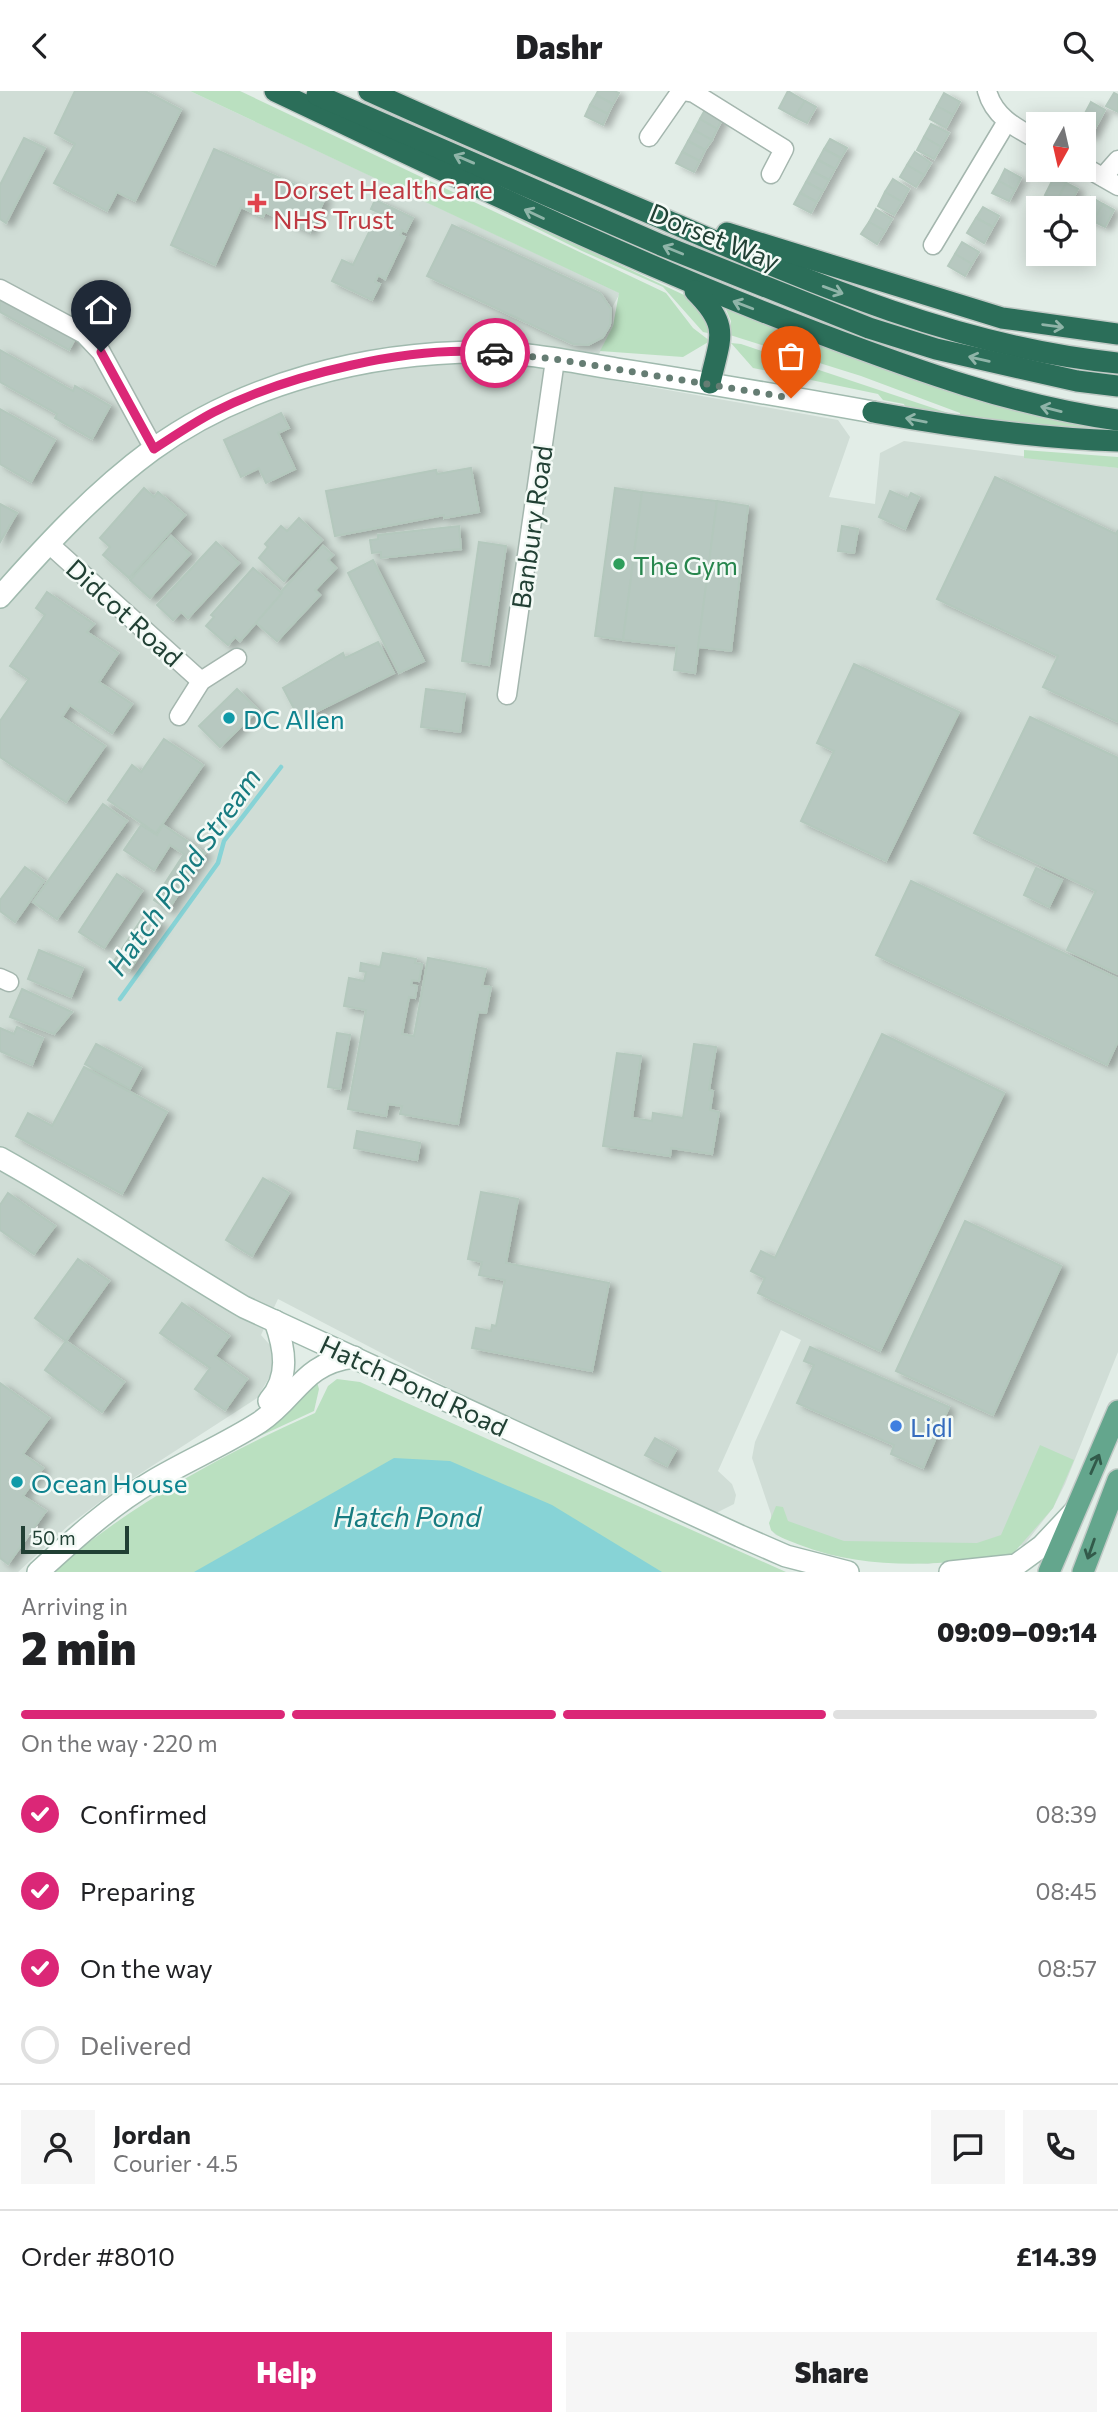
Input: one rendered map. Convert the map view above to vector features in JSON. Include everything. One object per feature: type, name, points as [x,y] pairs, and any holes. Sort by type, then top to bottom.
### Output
[{"type":"highway","points":[[275,91],[689,284],[862,350],[990,394],[1064,412],[1118,420]]},
{"type":"highway","name":"Dorset Way","points":[[306,91],[662,245],[869,328],[961,355],[1077,381],[1118,386]]},
{"type":"highway","name":"Dorset Way","points":[[369,91],[800,278],[876,306],[1016,345],[1078,359],[1118,363]]},
{"type":"highway","points":[[566,178],[767,246],[1002,318],[1118,334]]},
{"type":"highway","points":[[689,284],[715,310],[721,326],[710,383]]},
{"type":"highway","points":[[873,412],[1032,437],[1118,441]]},
{"type":"main road","points":[[1049,1572],[1118,1412]]},
{"type":"main road","points":[[1083,1572],[1118,1480]]},
{"type":"street","points":[[649,137],[682,91],[694,93],[784,149],[771,174]]},
{"type":"street","points":[[987,91],[989,101],[1006,123],[1026,134]]},
{"type":"street","points":[[933,245],[1006,123]]},
{"type":"street","points":[[1111,181],[1118,160]]},
{"type":"street","points":[[0,289],[84,334],[101,352],[154,449]]},
{"type":"street","points":[[0,597],[48,543],[121,475],[154,449],[233,404],[334,370],[394,358],[483,352],[555,359],[873,412]]},
{"type":"street","name":"Banbury Road","points":[[507,695],[555,359]]},
{"type":"street","name":"Didcot Road","points":[[48,543],[201,681]]},
{"type":"street","name":"Didcot Road","points":[[178,716],[201,681],[237,658]]},
{"type":"street","name":"Hatch Pond Road","points":[[0,1158],[59,1191],[179,1269],[275,1321],[786,1556],[848,1572]]},
{"type":"street","points":[[201,1453],[272,1399],[283,1378],[284,1355],[275,1321]]},
{"type":"street","points":[[278,1406],[317,1340]]},
{"type":"street","points":[[38,1572],[79,1535],[148,1484],[260,1422],[319,1367],[334,1360],[354,1357]]},
{"type":"street","points":[[950,1572],[1016,1565],[1042,1546],[1074,1511]]},
{"type":"shaded area","points":[[0,91],[190,91],[620,293],[613,306],[613,326],[588,376],[838,420],[850,437],[829,497],[875,504],[880,453],[904,441],[1118,468],[1118,1352],[1065,1484],[1053,1508],[1024,1545],[928,1564],[831,1555],[776,1535],[771,1530],[771,1514],[752,1458],[755,1442],[801,1340],[781,1330],[718,1471],[732,1484],[736,1495],[734,1504],[714,1514],[504,1417],[278,1299],[261,1335],[270,1345],[273,1371],[257,1398],[121,1486],[68,1526],[18,1572],[0,1572]]},
{"type":"green space","points":[[190,91],[240,91],[666,293],[693,328],[710,341],[683,357],[600,351],[613,326],[619,293]]},
{"type":"green space","points":[[439,180],[699,302],[712,334],[703,332],[663,287],[582,251]]},
{"type":"green space","points":[[724,305],[998,406],[1118,431],[1118,435],[960,419],[960,413],[861,376],[730,335],[731,321]]},
{"type":"green space","points":[[731,343],[741,344],[954,415],[953,417],[906,409],[904,404],[883,400],[878,394],[753,368]]},
{"type":"green space","points":[[1024,450],[1118,457],[1118,468],[1024,458]]},
{"type":"green space","points":[[337,1379],[360,1382],[786,1572],[52,1572],[113,1525],[178,1483],[245,1446],[315,1413],[328,1386]]},
{"type":"green space","points":[[317,1382],[319,1389],[314,1411],[258,1437],[256,1433]]},
{"type":"green space","points":[[1040,1445],[1074,1460],[1053,1508],[1011,1556],[958,1562],[878,1562],[825,1553],[785,1539],[771,1530],[769,1523],[776,1506],[783,1507],[788,1521],[844,1541],[977,1543],[1001,1535]]},
{"type":"water","name":"Hatch Pond","points":[[394,1458],[450,1461],[552,1505],[662,1572],[194,1572]]},
{"type":"building","points":[[75,91],[145,91],[181,110],[135,201],[117,192],[107,211],[54,183],[75,144],[55,133]]},
{"type":"building","points":[[598,91],[619,93],[613,104],[596,95]]},
{"type":"building","points":[[788,91],[805,101],[795,117],[779,108]]},
{"type":"building","points":[[944,93],[960,102],[953,115],[937,106]]},
{"type":"building","points":[[1114,93],[1118,95],[1118,112],[1106,106]]},
{"type":"building","points":[[596,95],[613,104],[608,114],[590,105]]},
{"type":"building","points":[[805,101],[816,107],[807,123],[795,117]]},
{"type":"building","points":[[1091,102],[1105,110],[1098,123],[1096,112],[1086,112]]},
{"type":"building","points":[[590,105],[608,114],[603,125],[585,116]]},
{"type":"building","points":[[937,106],[953,115],[946,128],[930,119]]},
{"type":"building","points":[[706,108],[723,118],[717,129],[700,119]]},
{"type":"building","points":[[700,119],[717,129],[712,140],[694,130]]},
{"type":"building","points":[[931,124],[949,133],[941,147],[924,137]]},
{"type":"building","points":[[694,130],[712,140],[705,150],[688,141]]},
{"type":"building","points":[[924,137],[941,147],[934,159],[917,150]]},
{"type":"building","points":[[24,138],[45,148],[6,223],[0,219],[0,185]]},
{"type":"building","points":[[830,139],[847,148],[841,158],[824,149]]},
{"type":"building","points":[[688,141],[705,150],[700,161],[682,152]]},
{"type":"building","name":"Dorset HealthCare NHS Trust","points":[[214,149],[325,198],[310,232],[265,212],[263,217],[241,207],[215,265],[171,245]]},
{"type":"building","points":[[824,149],[841,158],[835,169],[818,160]]},
{"type":"building","points":[[682,152],[700,161],[694,172],[676,163]]},
{"type":"building","points":[[915,152],[931,163],[924,175],[907,165]]},
{"type":"building","points":[[818,160],[835,169],[829,180],[812,171]]},
{"type":"building","points":[[907,165],[924,175],[916,187],[900,177]]},
{"type":"building","points":[[1005,169],[1021,178],[1015,190],[999,181]]},
{"type":"building","points":[[812,171],[829,180],[823,191],[806,182]]},
{"type":"building","points":[[893,179],[909,189],[902,202],[885,192]]},
{"type":"building","points":[[999,181],[1015,190],[1009,201],[992,193]]},
{"type":"building","points":[[806,182],[823,191],[817,202],[800,193]]},
{"type":"building","points":[[1052,182],[1066,183],[1060,196],[1045,195]]},
{"type":"building","points":[[1066,183],[1078,189],[1074,196],[1060,196]]},
{"type":"building","points":[[885,192],[902,202],[894,215],[878,206]]},
{"type":"building","points":[[800,193],[817,202],[811,213],[794,204]]},
{"type":"building","points":[[375,200],[413,218],[406,232],[402,230],[400,235],[405,237],[385,279],[378,275],[375,282],[380,284],[372,300],[332,281],[342,260],[353,265],[372,226],[378,229],[385,215],[371,209]]},
{"type":"building","points":[[1096,200],[1103,204],[1096,216]]},
{"type":"building","points":[[1103,204],[1114,210],[1105,227],[1096,222],[1096,216]]},
{"type":"building","points":[[983,207],[999,216],[993,227],[976,218]]},
{"type":"building","points":[[876,209],[892,219],[885,231],[869,222]]},
{"type":"building","points":[[976,218],[993,227],[984,243],[967,233]]},
{"type":"building","points":[[869,222],[885,231],[877,244],[861,234]]},
{"type":"building","points":[[452,225],[600,293],[611,309],[610,325],[603,337],[588,345],[573,344],[427,276]]},
{"type":"building","points":[[962,242],[979,252],[972,264],[955,254]]},
{"type":"building","points":[[955,254],[972,264],[965,276],[948,266]]},
{"type":"building","points":[[0,293],[77,335],[69,350],[0,312]]},
{"type":"building","points":[[0,350],[73,391],[75,386],[110,406],[92,439],[55,418],[57,414],[0,382]]},
{"type":"building","points":[[0,409],[55,440],[31,482],[0,464]]},
{"type":"building","points":[[281,413],[289,428],[278,433],[295,469],[266,483],[259,468],[241,477],[224,440]]},
{"type":"building","points":[[471,468],[479,512],[444,518],[444,515],[335,536],[326,491],[436,470],[437,474]]},
{"type":"building","points":[[995,477],[1116,534],[1118,530],[1118,722],[1043,687],[1058,656],[937,599]]},
{"type":"building","points":[[144,488],[154,497],[158,492],[185,515],[129,578],[103,555],[110,547],[100,538]]},
{"type":"building","name":"The Gym","points":[[615,488],[642,492],[623,640],[595,636]]},
{"type":"building","points":[[890,491],[908,499],[911,493],[919,497],[905,529],[879,517]]},
{"type":"building","points":[[642,492],[717,501],[695,673],[674,670],[677,646],[623,640]]},
{"type":"building","points":[[717,501],[748,506],[731,651],[698,647]]},
{"type":"building","points":[[0,504],[17,513],[0,542]]},
{"type":"building","points":[[299,518],[322,540],[284,581],[259,558],[268,547],[265,544],[281,526],[287,531]]},
{"type":"building","points":[[459,526],[461,549],[381,558],[381,552],[372,553],[370,540],[378,539],[378,535]]},
{"type":"building","points":[[842,526],[858,529],[854,553],[838,551]]},
{"type":"building","points":[[171,536],[190,554],[150,598],[130,580]]},
{"type":"building","points":[[216,542],[239,563],[188,618],[181,612],[173,620],[157,605]]},
{"type":"building","points":[[479,542],[506,546],[489,665],[462,661]]},
{"type":"building","points":[[323,546],[333,555],[328,560],[336,568],[315,590],[320,595],[277,641],[254,621]]},
{"type":"building","points":[[373,560],[424,661],[399,673],[348,573]]},
{"type":"building","points":[[253,568],[282,593],[240,641],[235,637],[228,645],[206,626],[214,617],[211,615]]},
{"type":"building","points":[[47,592],[94,624],[87,632],[118,653],[99,682],[132,704],[112,733],[70,705],[62,717],[105,746],[66,802],[0,757],[0,721],[29,679],[10,666],[45,615],[36,608]]},
{"type":"building","points":[[378,642],[394,673],[300,720],[283,688],[343,653],[345,658]]},
{"type":"building","points":[[854,664],[959,712],[886,861],[801,821],[834,751],[817,743]]},
{"type":"building","name":"DC Allen","points":[[237,689],[258,710],[220,747],[199,726]]},
{"type":"building","points":[[426,689],[465,694],[460,732],[421,727]]},
{"type":"building","points":[[1030,717],[1118,758],[1118,974],[1067,950],[1096,891],[974,833]]},
{"type":"building","points":[[164,739],[203,765],[156,833],[108,800],[132,765],[141,772]]},
{"type":"building","points":[[103,804],[127,821],[57,919],[33,902]]},
{"type":"building","points":[[141,825],[157,835],[163,825],[205,853],[168,910],[154,900],[184,854],[170,845],[154,870],[124,850]]},
{"type":"building","points":[[25,867],[44,881],[15,922],[0,911],[0,900]]},
{"type":"building","points":[[1036,868],[1062,880],[1049,907],[1024,895]]},
{"type":"building","points":[[117,874],[142,891],[104,948],[79,932]]},
{"type":"building","points":[[911,881],[1118,979],[1118,1041],[1107,1065],[876,955]]},
{"type":"building","points":[[145,914],[160,924],[129,971],[114,961]]},
{"type":"building","points":[[39,950],[83,968],[71,997],[28,979]]},
{"type":"building","points":[[383,953],[416,959],[415,963],[422,964],[419,981],[412,980],[411,985],[417,986],[415,998],[409,997],[402,1034],[414,1036],[428,958],[486,969],[482,986],[491,987],[486,1013],[478,1012],[458,1124],[400,1114],[402,1106],[388,1104],[386,1116],[348,1109],[366,1010],[344,1006],[349,978],[364,981],[366,972],[360,971],[361,963],[380,967]]},
{"type":"building","points":[[22,989],[72,1012],[54,1034],[10,1017]]},
{"type":"building","points":[[17,1027],[43,1038],[32,1065],[0,1051],[0,1028],[14,1034]]},
{"type":"building","points":[[337,1033],[350,1035],[340,1089],[328,1087]]},
{"type":"building","points":[[882,1034],[1004,1093],[880,1351],[758,1293],[765,1278],[751,1271],[761,1251],[775,1258]]},
{"type":"building","points":[[96,1044],[141,1068],[130,1089],[85,1064]]},
{"type":"building","points":[[694,1044],[716,1047],[709,1090],[713,1091],[710,1110],[719,1112],[712,1154],[671,1148],[670,1156],[603,1146],[617,1053],[641,1056],[632,1118],[652,1121],[653,1113],[683,1118]]},
{"type":"building","points":[[84,1067],[167,1112],[122,1194],[16,1136],[28,1113],[52,1126]]},
{"type":"building","points":[[357,1131],[420,1143],[417,1160],[354,1148]]},
{"type":"building","points":[[263,1178],[289,1193],[252,1256],[226,1240]]},
{"type":"building","points":[[481,1192],[518,1199],[506,1263],[609,1283],[592,1371],[472,1348],[476,1328],[491,1331],[492,1325],[496,1326],[505,1280],[479,1275],[482,1262],[468,1259]]},
{"type":"building","points":[[8,1193],[55,1226],[34,1254],[0,1230],[0,1205]]},
{"type":"building","points":[[965,1221],[1061,1266],[993,1415],[896,1371]]},
{"type":"building","points":[[78,1259],[109,1281],[66,1341],[35,1318]]},
{"type":"building","points":[[182,1303],[229,1336],[215,1356],[247,1379],[225,1410],[195,1389],[210,1368],[160,1333]]},
{"type":"building","points":[[66,1341],[124,1382],[102,1412],[45,1370]]},
{"type":"building","name":"Lidl","points":[[810,1347],[949,1407],[923,1468],[891,1454],[894,1445],[797,1403],[814,1365],[804,1361]]},
{"type":"building","name":"Ocean House","points":[[0,1383],[49,1418],[23,1454],[43,1468],[23,1496],[46,1511],[8,1564],[0,1558]]},
{"type":"building","points":[[655,1438],[676,1450],[667,1466],[645,1455]]},
{"type":"waterway","name":"Hatch Pond Stream","points":[[120,999],[218,863],[224,841],[281,767]]},
{"type":"way so far","points":[[495,353],[555,359],[791,398]]},
{"type":"place","name":"Dorset HealthCare NHS Trust","points":[[257,203]]},
{"type":"place","name":"The Gym","points":[[619,564]]},
{"type":"place","name":"DC Allen","points":[[229,718]]},
{"type":"place","name":"Lidl","points":[[896,1426]]},
{"type":"place","name":"Ocean House","points":[[17,1482]]},
{"type":"route","points":[[101,352],[154,449],[215,411],[276,387],[334,370],[394,358],[495,353]]}]
